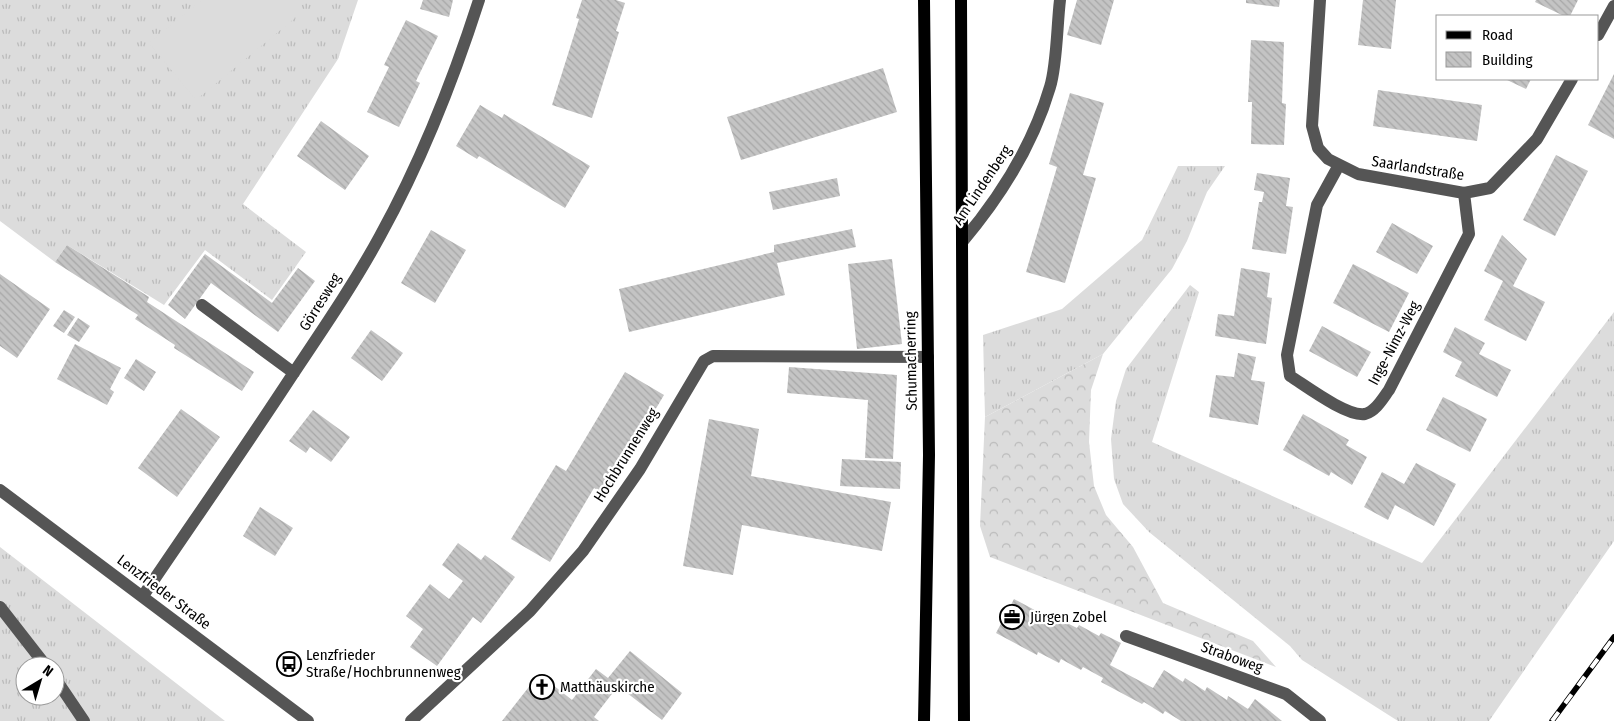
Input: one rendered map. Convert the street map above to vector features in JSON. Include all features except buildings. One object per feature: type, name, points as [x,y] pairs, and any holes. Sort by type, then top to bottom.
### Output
[{"type":"main road","name":"Schumacherring","points":[[924,0],[929,455],[924,721]]},
{"type":"main road","points":[[962,0],[962,588],[964,721]]},
{"type":"street","name":"Görresweg","points":[[143,596],[294,373],[380,236],[418,159],[452,79],[479,0]]},
{"type":"street","name":"Am Lindenberg","points":[[962,242],[978,223],[1022,160],[1051,86],[1060,0]]},
{"type":"street","name":"Saarlandstraße","points":[[1320,0],[1312,126],[1318,148],[1328,159],[1358,174],[1464,193],[1490,188],[1537,139],[1571,80]]},
{"type":"street","points":[[1599,33],[1614,6]]},
{"type":"street","name":"Inge-Nimz-Weg","points":[[1340,165],[1317,205],[1287,355],[1290,376],[1351,413],[1366,414],[1377,407],[1394,381],[1469,234],[1464,193]]},
{"type":"street","points":[[202,306],[294,373]]},
{"type":"street","name":"Hochbrunnenweg","points":[[411,721],[530,611],[583,551],[640,469],[704,361],[713,356],[928,357]]},
{"type":"street","name":"Lenzfrieder Straße","points":[[0,490],[308,721]]},
{"type":"street","points":[[0,607],[38,656]]},
{"type":"street","name":"Straboweg","points":[[1126,636],[1286,694],[1320,721]]},
{"type":"street","points":[[65,693],[84,721]]},
{"type":"green space","points":[[0,0],[358,0],[338,59],[243,204],[306,252],[272,300],[205,250],[164,305],[67,245],[55,262],[0,221]]},
{"type":"green space","points":[[202,0],[281,0],[295,18],[196,100],[149,43]]},
{"type":"green space","points":[[1178,166],[1225,166],[1207,192],[1187,241],[1172,269],[1103,354],[985,417],[983,335],[1062,309],[1142,240]]},
{"type":"green space","points":[[1190,285],[1199,292],[1152,442],[1422,563],[1614,312],[1614,541],[1489,721],[1398,721],[1302,660],[1290,646],[1149,532],[1123,504],[1114,479],[1111,439],[1116,401],[1126,369]]},
{"type":"green space","points":[[1103,354],[1091,390],[1089,442],[1094,486],[1106,515],[1133,547],[1163,603],[1253,641],[1276,667],[990,557],[980,526],[985,417]]},
{"type":"green space","points":[[0,547],[225,721],[0,721]]},
{"type":"railway","points":[[1552,721],[1614,637]]},
{"type":"place","name":"Jürgen Zobel","points":[[1012,617]]},
{"type":"place","name":"Lenzfrieder Straße/Hochbrunnenweg","points":[[289,664]]},
{"type":"place","name":"Matthäuskirche","points":[[542,687]]}]
